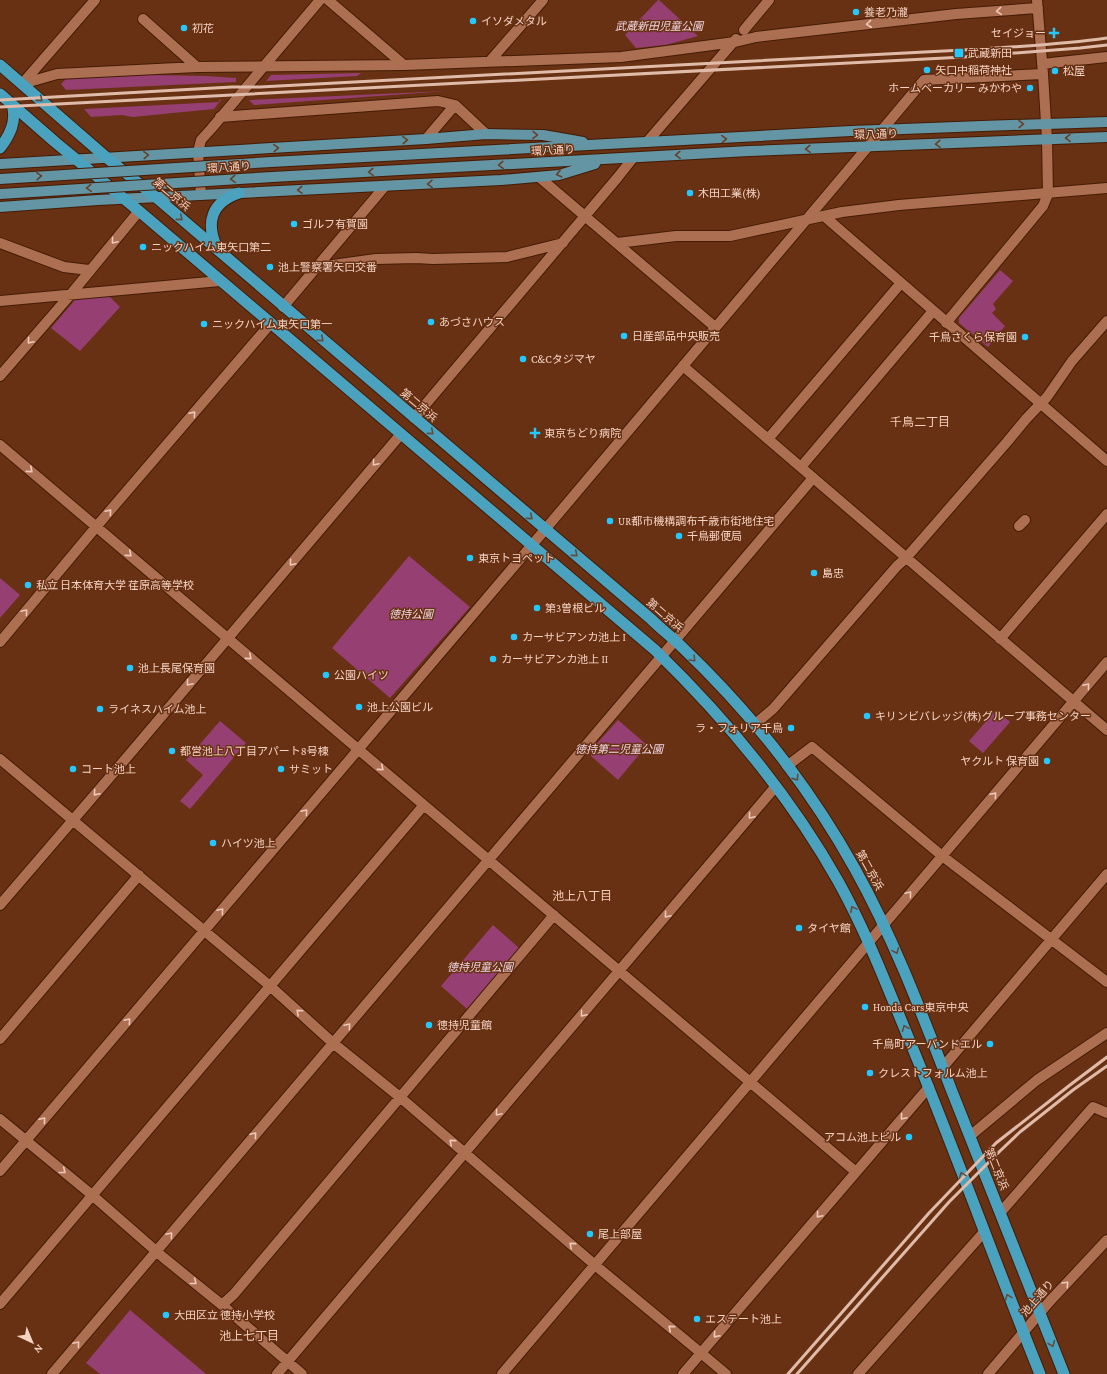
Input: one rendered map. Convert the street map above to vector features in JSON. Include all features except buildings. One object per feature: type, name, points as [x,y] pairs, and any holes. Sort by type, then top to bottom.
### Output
[{"type":"highway","name":"第二京浜","points":[[0,65],[107,158],[217,249],[675,641],[716,681],[754,725],[787,766],[834,833],[855,868],[898,953],[1064,1374]]},
{"type":"highway","points":[[0,94],[532,545],[661,657],[722,719],[776,786],[798,817],[837,881],[868,941],[929,1087],[1040,1374]]},
{"type":"highway","points":[[0,148],[12,127],[14,112],[12,104]]},
{"type":"highway","points":[[217,249],[211,230],[214,211],[225,199],[239,193]]},
{"type":"main road","name":"環八通り","points":[[0,179],[271,162],[647,142],[882,130],[1107,122]]},
{"type":"main road","points":[[0,164],[426,139],[486,134],[543,135],[601,145]]},
{"type":"main road","name":"環八通り","points":[[0,194],[272,177],[610,159],[1107,137]]},
{"type":"main road","points":[[0,207],[125,199],[501,180],[559,175],[610,159]]},
{"type":"street","points":[[22,84],[95,0]]},
{"type":"street","points":[[201,195],[198,152],[201,140],[320,0]]},
{"type":"street","points":[[328,0],[404,65]]},
{"type":"street","points":[[490,61],[543,0]]},
{"type":"street","points":[[647,142],[770,0]]},
{"type":"street","points":[[22,84],[57,74],[197,68],[404,65],[620,57],[735,42],[756,37],[1037,4],[1043,69],[1048,194],[1043,206],[946,323]]},
{"type":"street","points":[[143,19],[197,68]]},
{"type":"street","points":[[0,1171],[716,328],[924,80],[1043,69],[1107,57]]},
{"type":"street","points":[[220,117],[438,101],[455,106],[486,134]]},
{"type":"street","points":[[426,139],[455,106]]},
{"type":"street","points":[[414,418],[585,217],[633,158]]},
{"type":"street","points":[[539,177],[716,328]]},
{"type":"street","points":[[283,307],[385,186]]},
{"type":"street","points":[[617,243],[676,236],[730,236],[842,212],[899,205],[1107,188]]},
{"type":"street","points":[[0,376],[71,294],[89,270],[139,211]]},
{"type":"street","points":[[824,216],[1107,461]]},
{"type":"street","points":[[318,267],[376,259],[507,257],[563,242]]},
{"type":"street","points":[[0,243],[64,266],[89,270]]},
{"type":"street","points":[[0,301],[220,281]]},
{"type":"street","points":[[768,440],[901,283]]},
{"type":"street","points":[[801,468],[933,311]]},
{"type":"street","points":[[754,725],[773,709],[897,566],[906,558],[1040,404],[1072,361],[1107,321]]},
{"type":"street","points":[[0,642],[96,527],[271,323]]},
{"type":"street","points":[[683,366],[1107,730]]},
{"type":"street","points":[[0,905],[401,434]]},
{"type":"street","points":[[0,445],[856,1172]]},
{"type":"street","points":[[52,1374],[813,478]]},
{"type":"street","points":[[1000,639],[1107,514]]},
{"type":"street","points":[[502,1374],[868,941],[1107,662]]},
{"type":"street","points":[[787,766],[812,747],[941,856],[1107,982]]},
{"type":"street","points":[[0,759],[270,986],[333,1043],[401,1098],[595,1265],[726,1374]]},
{"type":"street","points":[[277,1374],[776,786]]},
{"type":"street","points":[[0,1304],[424,804]]},
{"type":"street","points":[[943,1067],[1107,874]]},
{"type":"street","points":[[0,1039],[139,876]]},
{"type":"street","points":[[222,1305],[234,1294],[401,1098],[554,915]]},
{"type":"street","points":[[970,1136],[1037,1080],[1107,1033]]},
{"type":"street","points":[[683,1374],[929,1087]]},
{"type":"street","points":[[1000,1213],[1093,1107],[1107,1113]]},
{"type":"street","points":[[0,1119],[92,1194],[302,1374]]},
{"type":"street","points":[[858,1374],[984,1232]]},
{"type":"street","name":"池上通り","points":[[988,1374],[1040,1313],[1107,1240]]},
{"type":"green space","name":"武蔵新田児童公園","points":[[658,0],[698,36],[666,45],[636,48],[625,35]]},
{"type":"green space","points":[[361,73],[357,76],[266,81],[271,75]]},
{"type":"green space","points":[[149,75],[236,78],[236,82],[66,90],[61,84],[67,78]]},
{"type":"green space","points":[[447,91],[254,105],[249,100]]},
{"type":"green space","points":[[219,100],[221,100],[214,109],[133,117],[122,115],[91,117],[84,109],[219,102]]},
{"type":"green space","points":[[1000,270],[1013,281],[993,304],[996,309],[992,313],[1005,326],[988,347],[959,323],[959,318]]},
{"type":"green space","points":[[80,294],[107,294],[120,307],[80,351],[51,328]]},
{"type":"green space","name":"徳持公園","points":[[409,556],[470,607],[390,698],[332,648]]},
{"type":"green space","points":[[0,578],[20,595],[0,618]]},
{"type":"green space","points":[[996,710],[1010,722],[983,753],[969,741]]},
{"type":"green space","name":"徳持第二児童公園","points":[[618,720],[647,745],[618,780],[591,756],[591,750]]},
{"type":"green space","points":[[220,721],[246,743],[190,809],[180,801],[203,775],[186,760]]},
{"type":"green space","name":"徳持児童公園","points":[[493,925],[519,948],[467,1009],[441,986]]},
{"type":"green space","points":[[130,1310],[206,1374],[100,1374],[86,1363]]},
{"type":"railway","points":[[0,100],[963,50],[1053,44],[1107,38]]},
{"type":"railway","points":[[0,107],[964,57],[1107,45]]},
{"type":"railway","points":[[788,1374],[929,1213],[996,1143],[1107,1057]]},
{"type":"railway","points":[[797,1374],[949,1202],[1000,1151],[1020,1132],[1073,1090],[1107,1066]]},
{"type":"place","name":"養老乃瀧","points":[[856,12]]},
{"type":"place","name":"イソダメタル","points":[[473,21]]},
{"type":"place","name":"初花","points":[[184,28]]},
{"type":"place","name":"セイジョー","points":[[1054,33]]},
{"type":"place","name":"武蔵新田","points":[[959,53]]},
{"type":"place","name":"矢口中稲荷神社","points":[[927,70]]},
{"type":"place","name":"松屋","points":[[1055,71]]},
{"type":"place","name":"ホームベーカリー みかわや","points":[[1030,88]]},
{"type":"place","name":"木田工業(株)","points":[[690,193]]},
{"type":"place","name":"ゴルフ有賀園","points":[[294,224]]},
{"type":"place","name":"ニックハイム東矢口第二","points":[[143,247]]},
{"type":"place","name":"池上警察署矢口交番","points":[[270,267]]},
{"type":"place","name":"あづさハウス","points":[[431,322]]},
{"type":"place","name":"ニックハイム東矢口第一","points":[[204,324]]},
{"type":"place","name":"日産部品中央販売","points":[[624,336]]},
{"type":"place","name":"千鳥さくら保育園","points":[[1025,337]]},
{"type":"place","name":"C&Cタジマヤ","points":[[523,359]]},
{"type":"place","name":"東京ちどり病院","points":[[535,433]]},
{"type":"place","name":"UR都市機構調布千歳市街地住宅","points":[[610,521]]},
{"type":"place","name":"千鳥郵便局","points":[[679,536]]},
{"type":"place","name":"東京トヨペット","points":[[470,558]]},
{"type":"place","name":"島忠","points":[[814,573]]},
{"type":"place","name":"私立 日本体育大学 荏原高等学校","points":[[28,585]]},
{"type":"place","name":"第3曽根ビル","points":[[537,608]]},
{"type":"place","name":"カーサビアンカ池上 I","points":[[514,637]]},
{"type":"place","name":"カーサビアンカ池上 II","points":[[493,659]]},
{"type":"place","name":"池上長尾保育園","points":[[130,668]]},
{"type":"place","name":"公園ハイツ","points":[[326,675]]},
{"type":"place","name":"池上公園ビル","points":[[359,707]]},
{"type":"place","name":"ライネスハイム池上","points":[[100,709]]},
{"type":"place","name":"キリンビバレッジ(株)グループ事務センター","points":[[867,716]]},
{"type":"place","name":"ラ・フォリア千鳥","points":[[791,728]]},
{"type":"place","name":"都営池上八丁目アパート8号棟","points":[[172,751]]},
{"type":"place","name":"ヤクルト 保育園","points":[[1047,761]]},
{"type":"place","name":"コート池上","points":[[73,769]]},
{"type":"place","name":"サミット","points":[[281,769]]},
{"type":"place","name":"ハイツ池上","points":[[213,843]]},
{"type":"place","name":"タイヤ館","points":[[799,928]]},
{"type":"place","name":"Honda Cars東京中央","points":[[865,1007]]},
{"type":"place","name":"徳持児童館","points":[[429,1025]]},
{"type":"place","name":"千鳥町アーバンドエル","points":[[990,1044]]},
{"type":"place","name":"クレストフォルム池上","points":[[870,1073]]},
{"type":"place","name":"アコム池上ビル","points":[[909,1137]]},
{"type":"place","name":"尾上部屋","points":[[590,1234]]},
{"type":"place","name":"大田区立 徳持小学校","points":[[166,1315]]},
{"type":"place","name":"エステート池上","points":[[697,1319]]},
{"type":"district","name":"千鳥二丁目","points":[[920,422]]},
{"type":"district","name":"池上八丁目","points":[[582,896]]},
{"type":"district","name":"池上七丁目","points":[[249,1336]]}]
